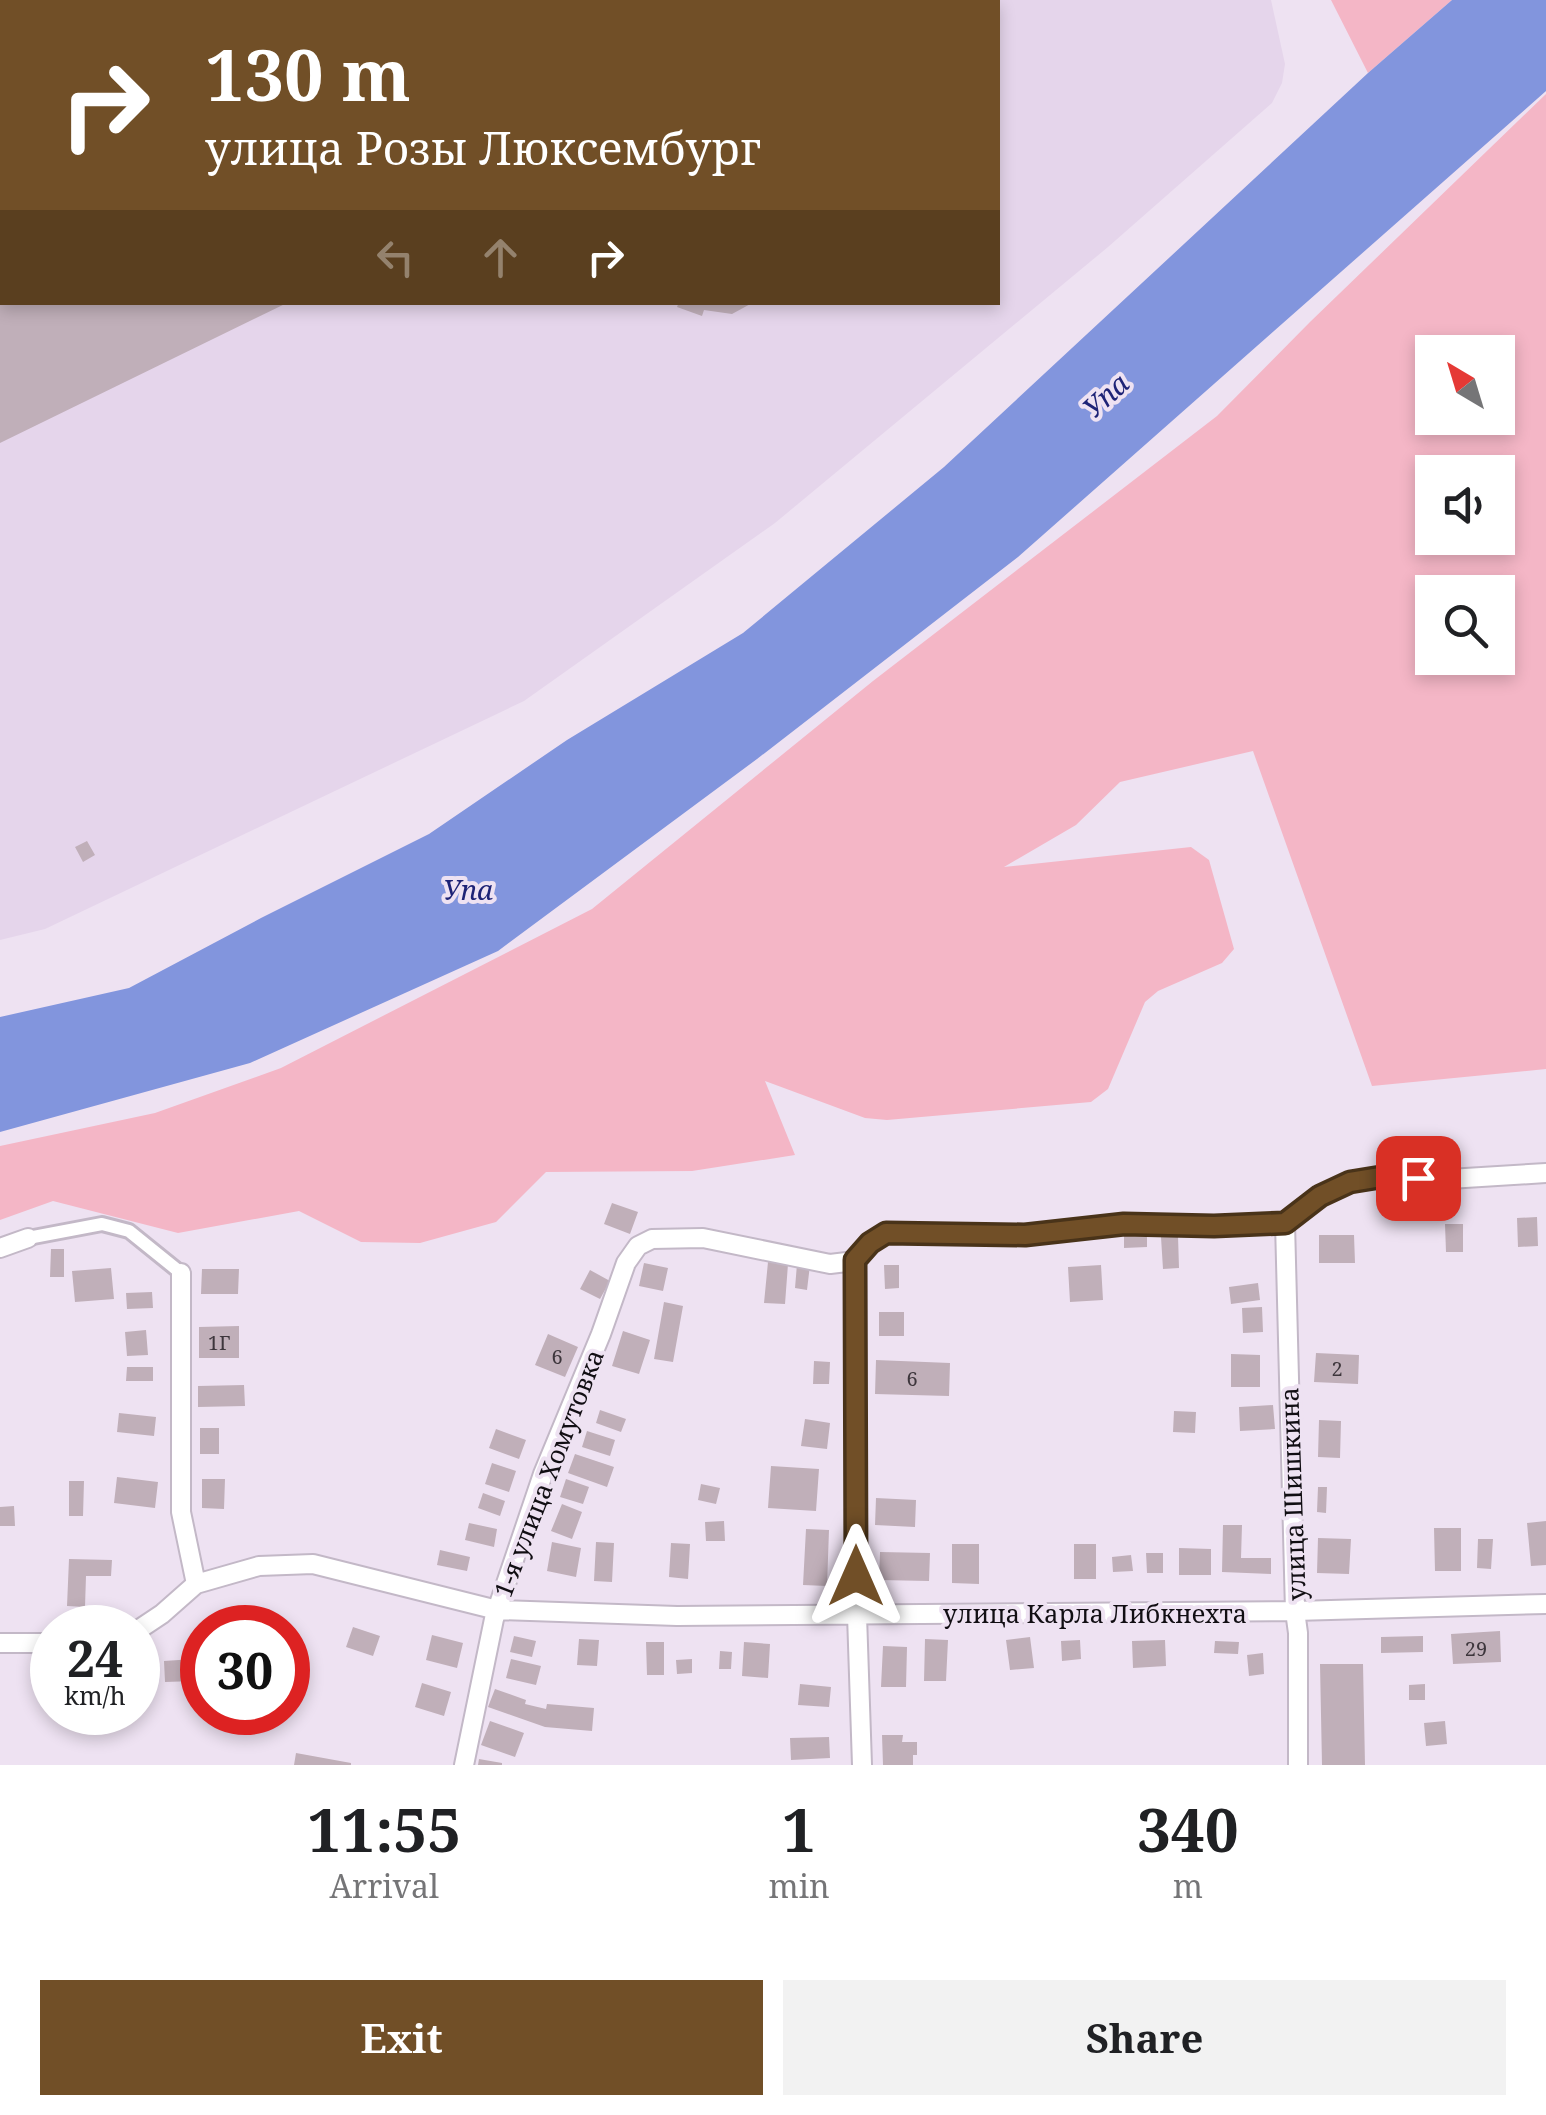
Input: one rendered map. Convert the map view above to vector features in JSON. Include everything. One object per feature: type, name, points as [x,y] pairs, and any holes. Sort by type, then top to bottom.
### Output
[{"type":"street","points":[[862,1765],[855,1260],[870,1243],[886,1233],[1025,1235],[1124,1224],[1285,1223],[1320,1196],[1350,1182],[1387,1176],[1449,1179],[1546,1173]]},
{"type":"street","name":"улица Шишкина","points":[[1285,1223],[1298,1633],[1298,1765]]},
{"type":"street","points":[[0,1248],[28,1238],[102,1224],[129,1232],[181,1274],[181,1512],[196,1584],[160,1615]]},
{"type":"street","name":"1-я улица Хомутовка","points":[[464,1765],[497,1610],[542,1474],[626,1263],[638,1246],[652,1239],[703,1238],[830,1264],[855,1260]]},
{"type":"street","name":"улица Карла Либкнехта","points":[[196,1584],[258,1566],[313,1564],[497,1610],[677,1616],[1295,1611],[1546,1604]]},
{"type":"street","points":[[0,1644],[30,1643]]},
{"type":"shaded area","points":[[1000,0],[1271,0],[1285,64],[1282,83],[1272,103],[1108,247],[775,523],[524,701],[45,929],[0,940],[0,305],[1000,305]]},
{"type":"shaded area","points":[[1331,0],[1452,0],[1368,73]]},
{"type":"shaded area","points":[[1546,94],[1546,1069],[1372,1086],[1253,751],[1120,782],[1076,825],[1004,867],[1191,847],[1209,860],[1234,949],[1222,963],[1158,991],[1145,1002],[1108,1089],[1091,1102],[887,1120],[865,1118],[765,1081],[795,1155],[692,1171],[546,1172],[496,1222],[420,1243],[361,1242],[299,1211],[178,1233],[53,1201],[0,1220],[0,1146],[155,1113],[281,1068],[592,909],[873,681],[1217,416]]},
{"type":"water","name":"Упа","points":[[1452,0],[1546,0],[1546,91],[1018,557],[757,759],[498,951],[250,1063],[0,1132],[0,1017],[129,988],[429,834],[567,740],[743,633],[944,467],[1368,73]]},
{"type":"building","points":[[0,305],[283,305],[0,443]]},
{"type":"building","points":[[748,305],[732,314],[704,310],[702,316],[677,307]]},
{"type":"building","points":[[87,841],[95,855],[83,862],[75,847]]},
{"type":"building","points":[[612,1203],[638,1212],[630,1234],[604,1224]]},
{"type":"building","points":[[1537,1217],[1538,1246],[1518,1247],[1517,1218]]},
{"type":"building","points":[[1445,1224],[1463,1224],[1463,1252],[1446,1252]]},
{"type":"building","points":[[1147,1233],[1147,1247],[1124,1248],[1124,1235]]},
{"type":"building","points":[[1319,1235],[1354,1235],[1355,1263],[1319,1263]]},
{"type":"building","points":[[1178,1236],[1179,1268],[1163,1269],[1161,1237]]},
{"type":"building","points":[[51,1249],[64,1249],[64,1277],[50,1277]]},
{"type":"building","points":[[768,1262],[788,1264],[785,1304],[764,1303]]},
{"type":"building","points":[[644,1263],[668,1268],[663,1291],[639,1286]]},
{"type":"building","points":[[797,1264],[810,1265],[807,1290],[795,1288]]},
{"type":"building","points":[[884,1265],[899,1265],[899,1288],[885,1289]]},
{"type":"building","points":[[1101,1265],[1103,1300],[1070,1302],[1068,1267]]},
{"type":"building","points":[[111,1268],[114,1299],[75,1302],[72,1271]]},
{"type":"building","points":[[202,1269],[239,1269],[238,1294],[201,1294]]},
{"type":"building","points":[[590,1270],[610,1281],[600,1299],[580,1289]]},
{"type":"building","points":[[1258,1283],[1260,1300],[1231,1304],[1229,1287]]},
{"type":"building","points":[[152,1292],[153,1308],[127,1309],[126,1293]]},
{"type":"building","points":[[664,1302],[683,1306],[673,1362],[654,1359]]},
{"type":"building","points":[[1262,1307],[1263,1332],[1243,1333],[1242,1308]]},
{"type":"building","points":[[879,1312],[904,1312],[904,1336],[879,1336]]},
{"type":"building","points":[[239,1326],[239,1358],[199,1358],[199,1327]]},
{"type":"building","points":[[146,1330],[148,1355],[127,1356],[125,1332]]},
{"type":"building","points":[[623,1331],[650,1340],[639,1374],[612,1366]]},
{"type":"building","points":[[548,1334],[578,1347],[565,1377],[535,1365]]},
{"type":"building","points":[[1316,1353],[1359,1355],[1358,1384],[1314,1382]]},
{"type":"building","points":[[1231,1354],[1260,1355],[1260,1387],[1231,1387]]},
{"type":"building","points":[[876,1360],[950,1363],[949,1396],[875,1394]]},
{"type":"building","points":[[814,1361],[830,1362],[829,1384],[813,1384]]},
{"type":"building","points":[[127,1367],[153,1367],[153,1381],[126,1381]]},
{"type":"building","points":[[244,1385],[245,1406],[198,1407],[198,1386]]},
{"type":"building","points":[[1273,1405],[1275,1429],[1240,1431],[1239,1407]]},
{"type":"building","points":[[600,1410],[626,1419],[621,1432],[596,1423]]},
{"type":"building","points":[[1174,1411],[1196,1412],[1195,1433],[1173,1432]]},
{"type":"building","points":[[119,1413],[156,1417],[154,1436],[117,1432]]},
{"type":"building","points":[[805,1419],[830,1423],[827,1449],[801,1446]]},
{"type":"building","points":[[1319,1420],[1341,1421],[1340,1458],[1318,1457]]},
{"type":"building","points":[[200,1428],[219,1428],[219,1454],[200,1454]]},
{"type":"building","points":[[496,1429],[526,1440],[519,1459],[489,1448]]},
{"type":"building","points":[[587,1431],[615,1440],[610,1456],[582,1447]]},
{"type":"building","points":[[575,1454],[614,1467],[607,1487],[568,1473]]},
{"type":"building","points":[[492,1463],[516,1471],[509,1492],[485,1484]]},
{"type":"building","points":[[771,1466],[819,1469],[816,1511],[768,1508]]},
{"type":"building","points":[[117,1477],[158,1482],[155,1508],[114,1503]]},
{"type":"building","points":[[202,1479],[225,1479],[224,1509],[202,1508]]},
{"type":"building","points":[[566,1479],[589,1487],[583,1504],[560,1497]]},
{"type":"building","points":[[69,1481],[84,1481],[83,1516],[69,1516]]},
{"type":"building","points":[[701,1484],[720,1488],[716,1504],[698,1500]]},
{"type":"building","points":[[1318,1487],[1327,1487],[1326,1513],[1317,1512]]},
{"type":"building","points":[[483,1493],[505,1501],[500,1516],[478,1508]]},
{"type":"building","points":[[876,1498],[916,1500],[915,1527],[875,1525]]},
{"type":"building","points":[[562,1504],[582,1512],[572,1539],[551,1531]]},
{"type":"building","points":[[14,1506],[15,1526],[0,1526],[0,1507]]},
{"type":"building","points":[[724,1521],[725,1541],[706,1541],[705,1522]]},
{"type":"building","points":[[1546,1521],[1546,1565],[1531,1566],[1527,1523]]},
{"type":"building","points":[[469,1523],[497,1529],[494,1547],[465,1540]]},
{"type":"building","points":[[1223,1525],[1242,1525],[1241,1558],[1271,1558],[1271,1574],[1222,1572]]},
{"type":"building","points":[[1434,1528],[1461,1528],[1461,1571],[1435,1571]]},
{"type":"building","points":[[806,1529],[829,1530],[827,1586],[803,1585]]},
{"type":"building","points":[[1318,1538],[1351,1539],[1349,1574],[1317,1573]]},
{"type":"building","points":[[1478,1539],[1493,1539],[1491,1569],[1477,1568]]},
{"type":"building","points":[[552,1542],[581,1548],[576,1577],[547,1571]]},
{"type":"building","points":[[596,1542],[614,1543],[612,1582],[594,1581]]},
{"type":"building","points":[[671,1543],[690,1544],[688,1579],[669,1577]]},
{"type":"building","points":[[952,1544],[979,1544],[979,1584],[952,1583]]},
{"type":"building","points":[[1074,1544],[1096,1544],[1096,1579],[1074,1579]]},
{"type":"building","points":[[1179,1548],[1211,1549],[1211,1575],[1179,1575]]},
{"type":"building","points":[[440,1550],[470,1557],[467,1571],[437,1565]]},
{"type":"building","points":[[880,1552],[930,1553],[929,1581],[879,1580]]},
{"type":"building","points":[[1146,1553],[1163,1553],[1163,1573],[1147,1573]]},
{"type":"building","points":[[1131,1555],[1133,1571],[1113,1572],[1112,1557]]},
{"type":"building","points":[[69,1559],[112,1560],[111,1576],[86,1576],[85,1605],[67,1605]]},
{"type":"building","points":[[353,1627],[380,1636],[373,1656],[346,1647]]},
{"type":"building","points":[[1500,1631],[1501,1662],[1453,1664],[1451,1634]]},
{"type":"building","points":[[432,1635],[463,1643],[457,1668],[426,1660]]},
{"type":"building","points":[[514,1636],[536,1641],[532,1657],[510,1652]]},
{"type":"building","points":[[1423,1636],[1423,1652],[1381,1653],[1381,1637]]},
{"type":"building","points":[[1030,1637],[1034,1668],[1010,1670],[1006,1640]]},
{"type":"building","points":[[579,1639],[599,1640],[597,1666],[577,1665]]},
{"type":"building","points":[[925,1639],[948,1640],[946,1681],[924,1681]]},
{"type":"building","points":[[1080,1640],[1081,1659],[1062,1661],[1061,1641]]},
{"type":"building","points":[[1165,1640],[1166,1666],[1133,1668],[1132,1641]]},
{"type":"building","points":[[1215,1641],[1239,1642],[1238,1654],[1214,1653]]},
{"type":"building","points":[[646,1642],[664,1642],[664,1675],[647,1675]]},
{"type":"building","points":[[744,1642],[770,1644],[768,1678],[742,1676]]},
{"type":"building","points":[[883,1646],[907,1647],[906,1687],[881,1687]]},
{"type":"building","points":[[720,1651],[732,1652],[731,1669],[719,1669]]},
{"type":"building","points":[[1263,1653],[1264,1674],[1249,1676],[1247,1655]]},
{"type":"building","points":[[511,1659],[541,1666],[536,1685],[506,1678]]},
{"type":"building","points":[[692,1659],[692,1673],[677,1674],[676,1660]]},
{"type":"building","points":[[180,1660],[180,1682],[165,1682],[164,1661]]},
{"type":"building","points":[[1320,1664],[1363,1664],[1365,1765],[1322,1765]]},
{"type":"building","points":[[422,1683],[451,1692],[444,1716],[415,1707]]},
{"type":"building","points":[[800,1684],[831,1687],[829,1707],[798,1705]]},
{"type":"building","points":[[1425,1684],[1425,1700],[1409,1700],[1409,1685]]},
{"type":"building","points":[[495,1689],[526,1700],[525,1704],[546,1709],[547,1704],[594,1708],[592,1731],[545,1727],[488,1707]]},
{"type":"building","points":[[490,1721],[524,1733],[515,1757],[481,1745]]},
{"type":"building","points":[[1445,1721],[1447,1744],[1426,1746],[1424,1723]]},
{"type":"building","points":[[882,1735],[903,1735],[902,1742],[917,1742],[913,1765],[883,1765]]},
{"type":"building","points":[[829,1737],[830,1758],[791,1760],[790,1738]]},
{"type":"building","points":[[296,1753],[351,1763],[351,1765],[294,1765]]},
{"type":"building","points":[[479,1759],[502,1763],[502,1765],[478,1765]]},
{"type":"route","points":[[856,1576],[855,1260],[870,1243],[886,1233],[1025,1235],[1124,1224],[1285,1223],[1320,1196],[1350,1182],[1387,1176],[1418,1178]]}]
